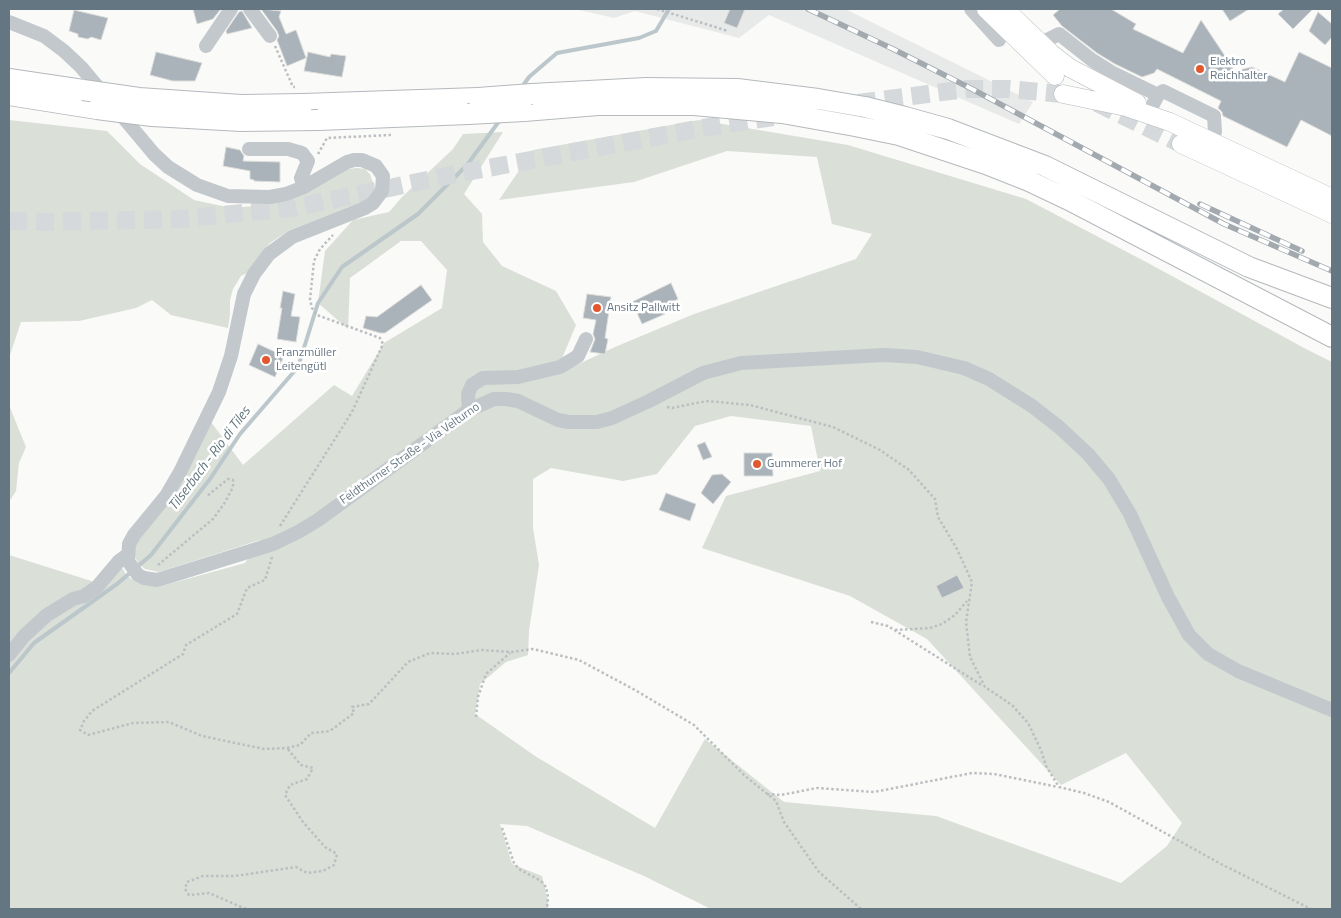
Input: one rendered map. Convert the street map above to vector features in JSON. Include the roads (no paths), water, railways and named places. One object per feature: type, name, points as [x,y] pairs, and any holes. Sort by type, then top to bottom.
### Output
[{"type":"highway","points":[[9,79],[139,98],[241,105],[298,95],[473,106]]},
{"type":"highway","points":[[9,95],[152,116],[241,121],[318,120],[528,103],[646,88],[737,89],[818,99],[865,107],[948,129],[1045,166],[1249,267],[1332,298]]},
{"type":"highway","points":[[528,103],[694,105],[782,113],[899,135],[986,164],[1029,181],[1332,337]]},
{"type":"main road","points":[[986,9],[1055,76]]},
{"type":"main road","points":[[1005,9],[1042,45],[1070,68],[1154,102],[1170,122]]},
{"type":"main road","points":[[1064,94],[1126,107],[1170,122],[1332,198]]},
{"type":"main road","points":[[1180,144],[1332,214]]},
{"type":"street","points":[[206,46],[231,9]]},
{"type":"street","points":[[250,9],[270,36]]},
{"type":"street","points":[[971,9],[999,40]]},
{"type":"street","points":[[9,22],[44,36],[64,51],[81,67],[154,154],[182,177],[214,192],[228,196],[251,198],[286,194],[304,187],[354,160],[368,162],[376,166],[383,176],[384,184],[379,197],[373,203],[292,237],[269,254],[254,274],[242,300],[231,356],[219,392],[180,472],[166,496],[134,535],[129,544],[136,569]]},
{"type":"street","points":[[1154,102],[1164,91],[1214,116],[1215,132],[1211,141]]},
{"type":"street","points":[[249,150],[288,149],[302,153],[308,161],[301,178],[304,187]]},
{"type":"street","points":[[469,410],[468,394],[472,385],[483,378],[518,377],[560,367],[578,356],[586,339]]},
{"type":"street","name":"Feldthurner Straße - Via Velturno","points":[[136,569],[164,578],[274,544],[318,520],[469,410],[494,399],[518,401],[558,420],[589,423],[612,418],[703,373],[741,363],[884,356],[917,357],[964,368],[989,379],[1032,406],[1059,428],[1088,454],[1108,479],[1130,514],[1168,597],[1188,635],[1208,654],[1238,671],[1332,710]]},
{"type":"street","points":[[9,655],[24,636],[47,615],[73,599],[84,596],[97,587],[119,561],[136,569]]},
{"type":"waterway","points":[[522,87],[529,77],[557,53],[639,38],[656,31],[669,9]]},
{"type":"waterway","name":"Tilserbach - Rio di Tiles","points":[[9,673],[34,643],[117,584],[151,555],[210,479],[240,434],[298,367],[318,303],[342,267],[418,214],[467,165],[500,120]]},
{"type":"tunnel","points":[[858,103],[966,89],[1008,89],[1063,94]]},
{"type":"tunnel","points":[[1097,103],[1181,144]]},
{"type":"tunnel","points":[[9,221],[180,219],[293,208],[461,173],[708,127],[773,117]]},
{"type":"railway","points":[[808,9],[972,89],[1224,224],[1332,271]]},
{"type":"railway","points":[[1200,204],[1302,251]]},
{"type":"place","name":"Elektro Reichhalter","points":[[1200,69]]},
{"type":"place","name":"Ansitz Pallwitt","points":[[597,308]]},
{"type":"place","name":"Franzmüller Leitengütl","points":[[266,360]]},
{"type":"place","name":"Gummerer Hof","points":[[757,464]]}]
